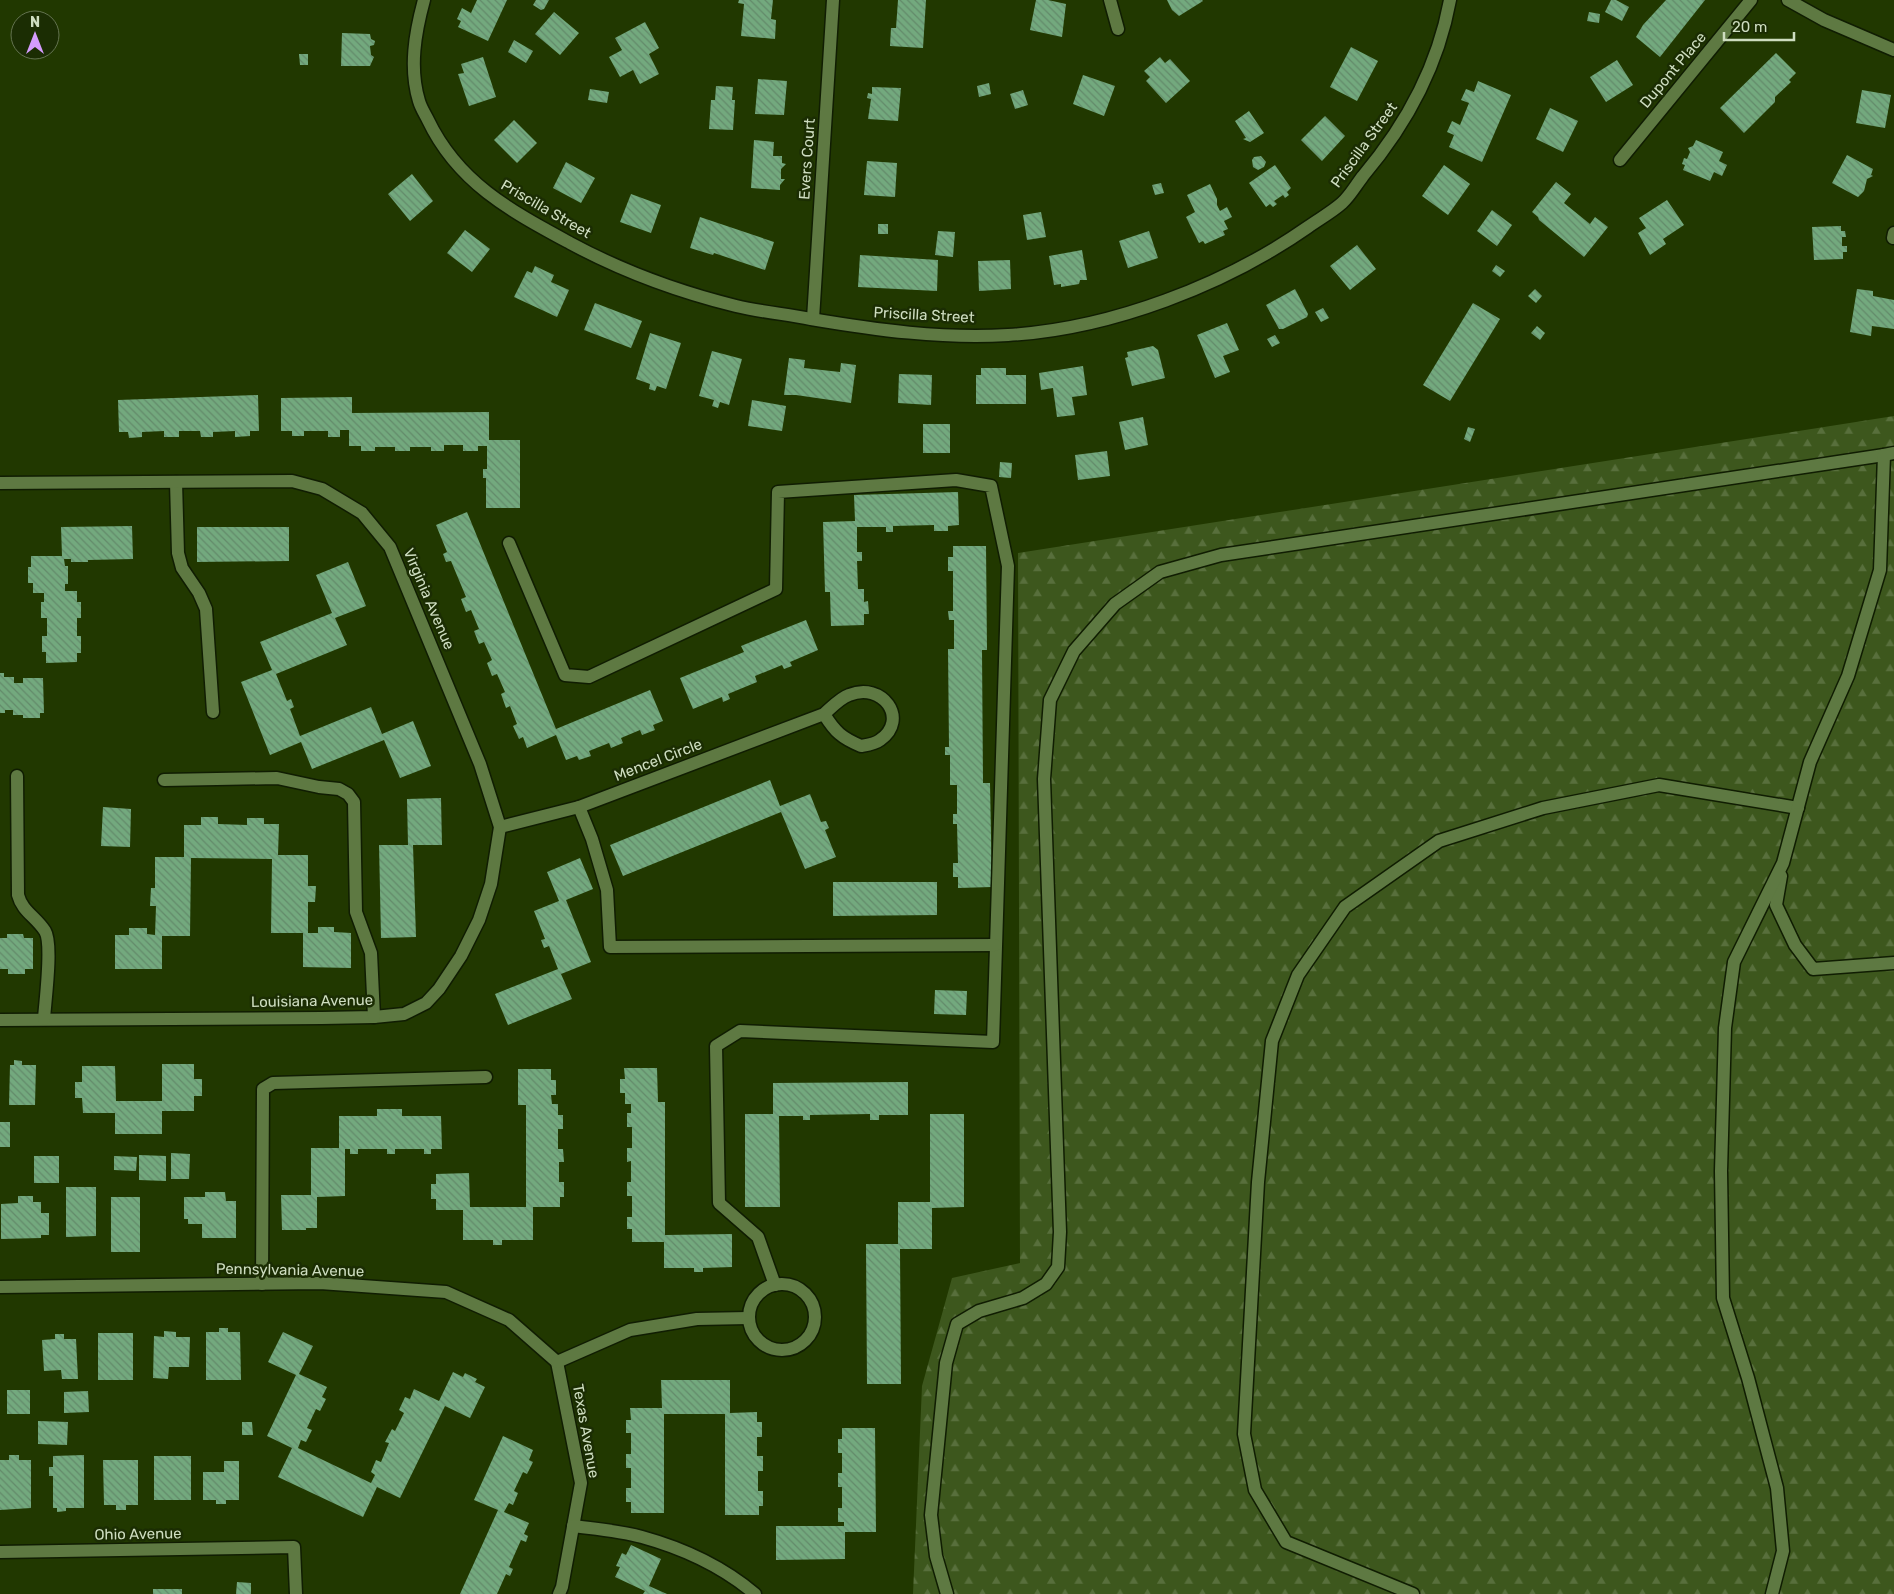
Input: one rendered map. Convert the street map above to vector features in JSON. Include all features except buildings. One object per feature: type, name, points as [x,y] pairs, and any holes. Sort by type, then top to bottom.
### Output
[{"type":"street","name":"Priscilla Street","points":[[424,0],[417,27],[414,50],[415,78],[419,102],[448,155],[474,183],[519,216],[589,253],[676,289],[740,307],[860,328],[936,335],[1008,335],[1057,329],[1128,313],[1222,278],[1288,241],[1342,203],[1378,159],[1408,113],[1430,70],[1446,20],[1450,0]]},
{"type":"street","name":"Evers Court","points":[[813,319],[833,0]]},
{"type":"street","points":[[1110,0],[1118,29]]},
{"type":"street","name":"Dupont Place","points":[[1620,160],[1751,0]]},
{"type":"street","points":[[1788,0],[1824,20],[1894,50]]},
{"type":"street","points":[[947,1594],[936,1556],[931,1515],[946,1363],[957,1324],[979,1311],[1024,1298],[1046,1284],[1058,1267],[1060,1222],[1044,779],[1050,700],[1074,651],[1115,604],[1160,572],[1221,555],[1889,454],[1880,570],[1848,676],[1810,762],[1783,863],[1776,905],[1795,945],[1813,968],[1894,963]]},
{"type":"street","points":[[509,542],[565,675],[589,678],[776,590],[778,492],[956,480],[991,486],[1008,566],[993,1042],[740,1031],[716,1046],[720,1203],[758,1237],[775,1285]]},
{"type":"street","name":"Virginia Avenue","points":[[0,483],[292,481],[322,489],[362,513],[390,547],[480,764],[500,826]]},
{"type":"street","points":[[176,482],[178,553],[182,568],[200,593],[206,609],[213,712]]},
{"type":"street","name":"Mencel Circle","points":[[500,826],[579,807],[824,714],[847,695],[866,691],[885,698],[893,712],[891,729],[879,741],[861,746],[847,740],[834,731],[824,714]]},
{"type":"street","points":[[17,776],[18,895],[20,904],[46,933],[48,962],[44,1019]]},
{"type":"street","points":[[164,780],[277,778],[319,787],[339,789],[348,794],[354,802],[356,912],[370,953],[374,1017]]},
{"type":"street","points":[[1413,1594],[1286,1542],[1255,1490],[1244,1434],[1258,1182],[1272,1041],[1298,975],[1345,907],[1438,841],[1543,808],[1659,786],[1798,808]]},
{"type":"street","points":[[579,807],[592,839],[607,890],[610,947],[995,945]]},
{"type":"street","name":"Louisiana Avenue","points":[[0,1020],[374,1017],[404,1014],[426,1003],[439,989],[472,934],[491,884],[500,826]]},
{"type":"street","points":[[1772,1594],[1783,1551],[1777,1488],[1748,1378],[1723,1298],[1721,1171],[1725,1028],[1734,962],[1783,863]]},
{"type":"street","points":[[262,1284],[263,1089],[273,1083],[486,1077]]},
{"type":"street","name":"Pennsylvania Avenue","points":[[0,1287],[320,1284],[446,1292],[508,1320],[557,1362]]},
{"type":"street","points":[[782,1284],[795,1286],[806,1293],[813,1304],[816,1317],[813,1330],[806,1341],[795,1348],[782,1351],[769,1348],[758,1341],[751,1330],[748,1318],[751,1305],[758,1294],[769,1286],[782,1284]]},
{"type":"street","points":[[557,1362],[630,1330],[697,1319],[748,1318]]},
{"type":"street","name":"Texas Avenue","points":[[557,1362],[581,1483],[562,1587],[559,1594]]},
{"type":"street","points":[[573,1526],[642,1537],[691,1554],[739,1580],[755,1594]]},
{"type":"street","name":"Ohio Avenue","points":[[0,1552],[294,1547],[296,1594]]},
{"type":"green space","points":[[1894,416],[1894,1594],[913,1594],[922,1386],[952,1278],[1020,1263],[1018,553]]}]
